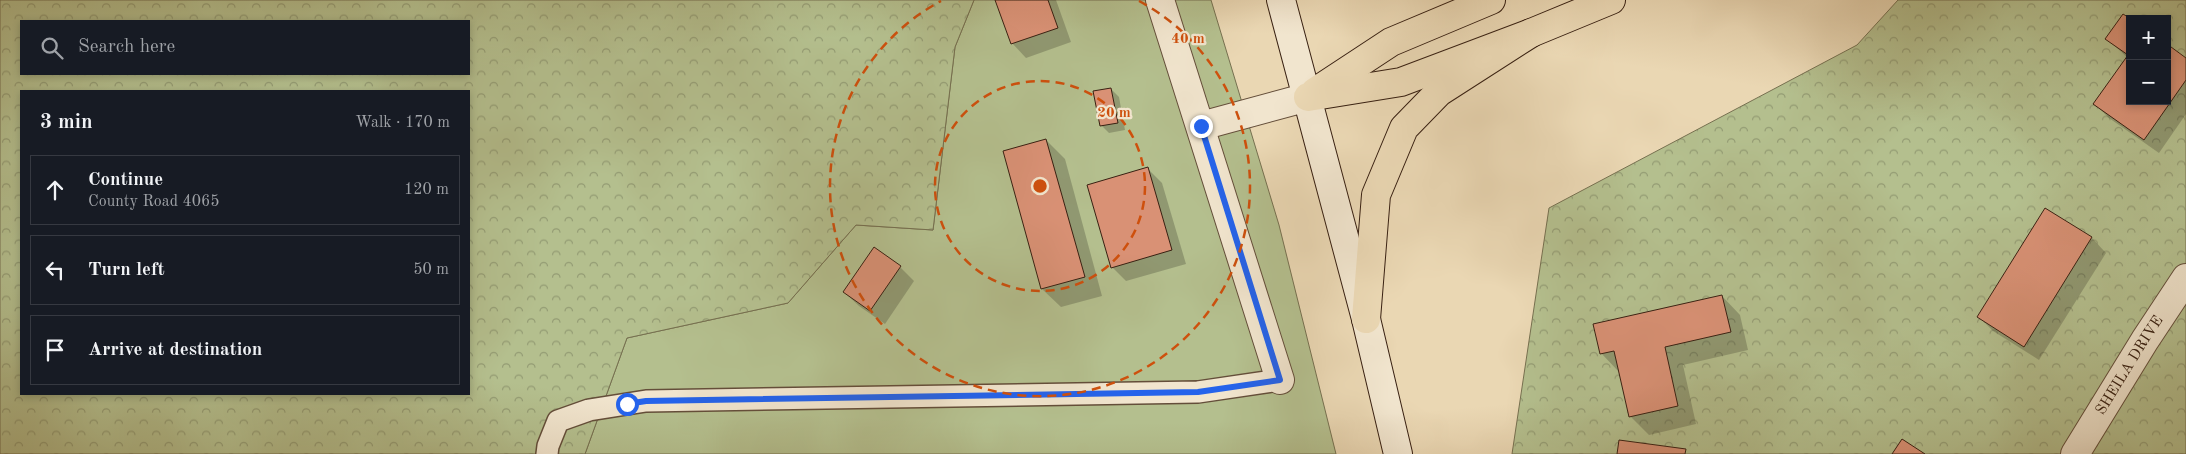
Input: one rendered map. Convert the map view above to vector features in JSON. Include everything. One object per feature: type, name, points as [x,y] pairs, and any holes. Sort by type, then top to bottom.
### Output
[{"type":"highway","points":[[1308,97],[1391,42],[1491,0]]},
{"type":"highway","points":[[1308,97],[1401,82],[1531,33],[1611,0]]},
{"type":"highway","points":[[1366,319],[1376,195],[1404,128],[1439,92],[1531,33]]},
{"type":"street","points":[[1160,0],[1280,380]]},
{"type":"street","points":[[1281,0],[1366,319],[1398,454]]},
{"type":"street","points":[[1201,126],[1308,97]]},
{"type":"street","name":"SHEILA DRIVE","points":[[2075,454],[2145,340],[2186,278]]},
{"type":"lane","points":[[547,454],[548,446],[558,421],[589,410],[646,401],[1198,392],[1280,380]]},
{"type":"green space","points":[[0,0],[974,0],[955,47],[933,230],[856,225],[788,303],[627,338],[585,454],[0,454]]},
{"type":"green space","points":[[974,0],[1211,0],[1279,225],[1336,454],[585,454],[627,338],[788,303],[856,225],[933,230],[955,47]]},
{"type":"green space","points":[[1898,0],[2186,0],[2186,454],[1512,454],[1549,208],[1857,45]]},
{"type":"building","points":[[995,0],[1048,0],[1058,28],[1011,44]]},
{"type":"building","points":[[2123,14],[2126,16],[2126,54],[2105,39]]},
{"type":"building","points":[[2171,47],[2186,58],[2186,80],[2171,101]]},
{"type":"building","points":[[2126,58],[2126,105],[2168,105],[2144,140],[2093,104]]},
{"type":"building","points":[[1111,88],[1118,123],[1100,126],[1093,91]]},
{"type":"building","points":[[1046,139],[1085,277],[1041,289],[1003,151]]},
{"type":"building","points":[[1148,167],[1172,250],[1111,268],[1087,185]]},
{"type":"building","points":[[2045,208],[2092,237],[2024,347],[1977,317]]},
{"type":"building","points":[[874,247],[901,266],[870,311],[843,292]]},
{"type":"building","points":[[1722,295],[1731,332],[1665,347],[1678,406],[1629,417],[1614,351],[1600,354],[1593,324]]},
{"type":"building","points":[[1902,439],[1925,454],[1892,454]]},
{"type":"building","points":[[1619,440],[1686,449],[1685,454],[1617,454]]},
{"type":"route","points":[[627,404],[646,401],[1198,392],[1280,380],[1201,126]]}]
